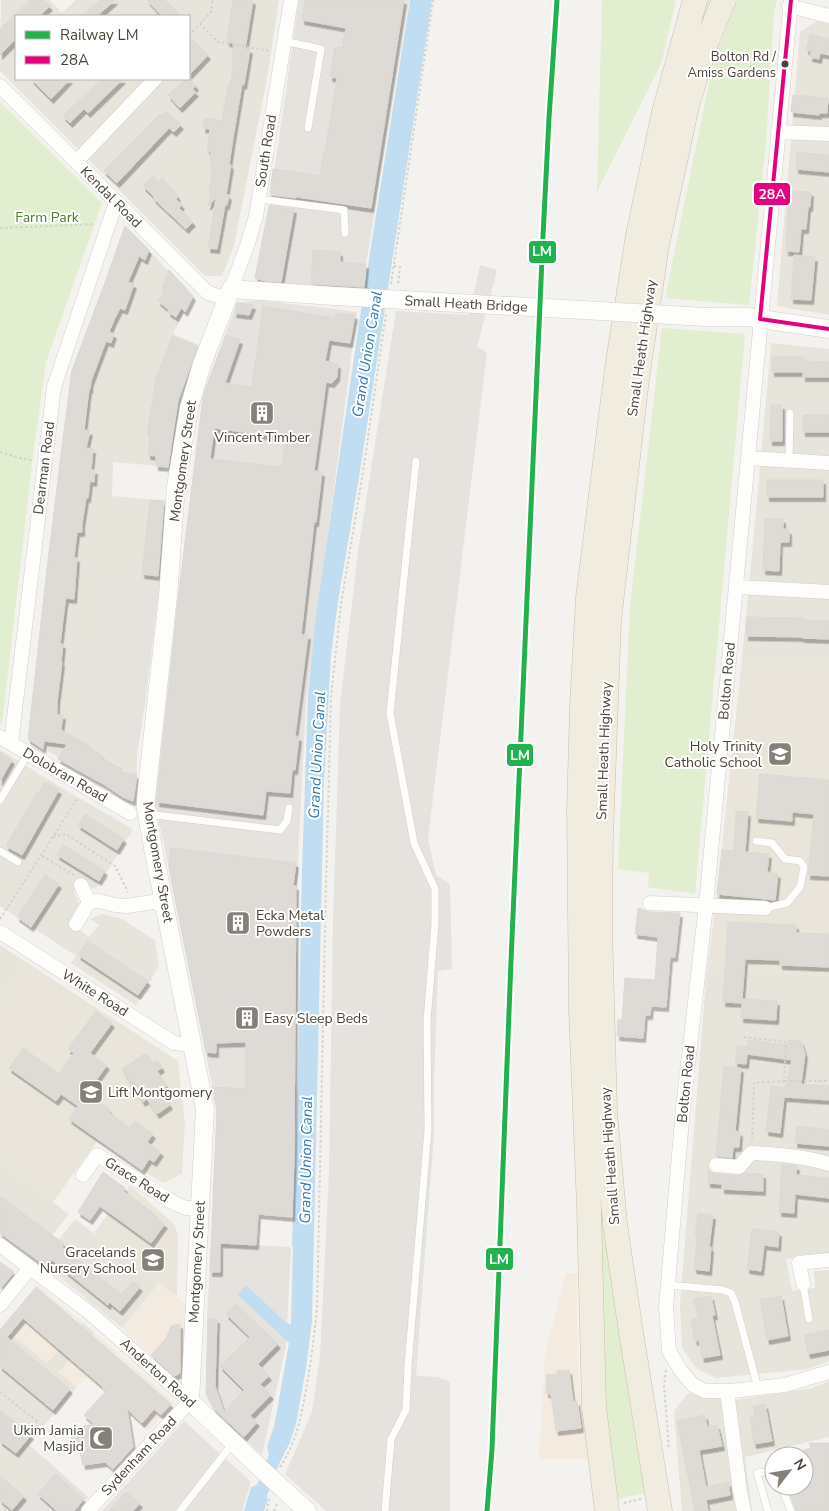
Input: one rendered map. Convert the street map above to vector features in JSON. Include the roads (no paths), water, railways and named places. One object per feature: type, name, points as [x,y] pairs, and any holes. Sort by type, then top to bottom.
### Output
[{"type":"highway","name":"Small Heath Highway","points":[[606,1509],[594,1407],[589,1208],[581,1011],[579,809],[582,705],[588,607],[617,368],[638,235],[664,112],[695,0]]},
{"type":"highway","name":"Small Heath Highway","points":[[659,1503],[632,1342],[615,1224],[605,1110],[600,925],[601,836],[609,621],[637,379],[657,245],[687,106],[705,46],[724,0]]},
{"type":"street","name":"South Road","points":[[229,294],[256,216],[291,0]]},
{"type":"street","points":[[790,3],[829,16]]},
{"type":"street","name":"Bolton Road","points":[[727,1391],[705,1391],[693,1385],[681,1371],[669,1351],[666,1306],[683,1108],[706,905],[737,587],[790,3]]},
{"type":"street","points":[[76,162],[154,80]]},
{"type":"street","name":"Kendal Road","points":[[0,86],[208,294],[229,294]]},
{"type":"street","points":[[778,132],[829,134]]},
{"type":"street","name":"Dearman Road","points":[[5,740],[54,387],[116,202]]},
{"type":"street","name":"Small Heath Bridge","points":[[229,294],[334,296],[705,317],[748,317],[829,329]]},
{"type":"street","name":"Montgomery Street","points":[[190,1401],[205,1109],[166,906],[138,814],[146,798],[153,707],[176,486],[188,408],[202,364],[229,294]]},
{"type":"street","points":[[748,458],[829,463]]},
{"type":"street","points":[[737,587],[829,592]]},
{"type":"street","name":"Dolobran Road","points":[[5,740],[85,788],[138,814]]},
{"type":"street","points":[[81,885],[89,902]]},
{"type":"street","points":[[89,902],[99,901],[127,906],[153,902],[166,906]]},
{"type":"street","points":[[76,924],[89,902]]},
{"type":"street","points":[[650,903],[765,908]]},
{"type":"street","name":"White Road","points":[[0,932],[174,1043],[192,1045]]},
{"type":"street","points":[[716,1165],[739,1167],[751,1153],[788,1155],[814,1159],[829,1164]]},
{"type":"street","name":"Grace Road","points":[[83,1175],[97,1155],[176,1204],[186,1208],[200,1208]]},
{"type":"street","name":"Anderton Road","points":[[0,1245],[90,1313],[190,1401],[256,1464],[276,1492],[307,1511]]},
{"type":"street","points":[[803,1284],[799,1263],[829,1260]]},
{"type":"street","points":[[0,1305],[30,1268]]},
{"type":"street","points":[[744,1511],[727,1391],[785,1385],[829,1372]]},
{"type":"street","name":"Sydenham Road","points":[[88,1511],[190,1401]]},
{"type":"lane","points":[[283,47],[321,48],[308,128]]},
{"type":"lane","points":[[259,199],[344,210],[345,234]]},
{"type":"lane","points":[[789,461],[790,413]]},
{"type":"lane","points":[[385,1511],[390,1439],[406,1410],[428,1130],[427,1021],[435,923],[435,889],[414,843],[390,713],[416,461]]},
{"type":"lane","points":[[0,800],[28,754]]},
{"type":"lane","points":[[138,814],[280,830],[288,821],[289,808]]},
{"type":"lane","points":[[756,841],[772,844],[785,859],[800,861],[804,867],[800,887],[787,904],[765,908]]},
{"type":"lane","points":[[0,851],[18,862]]},
{"type":"lane","points":[[803,1284],[809,1319]]},
{"type":"lane","points":[[668,1285],[723,1290],[731,1293],[758,1388]]},
{"type":"lane","points":[[180,1511],[233,1442]]},
{"type":"lane","points":[[764,1472],[757,1473],[768,1511]]},
{"type":"lane","points":[[785,1496],[791,1511]]},
{"type":"water","name":"Grand Union Canal","points":[[410,0],[432,0],[331,655],[324,780],[312,1321],[296,1424],[290,1442],[267,1495],[264,1511],[244,1511],[251,1487],[257,1485],[269,1455],[267,1446],[274,1427],[289,1343],[238,1295],[246,1285],[286,1323],[291,1324],[308,697],[315,623],[360,317]]},
{"type":"rail line","name":"LM","points":[[487,1511],[492,1449],[511,961],[543,236],[557,0]]},
{"type":"place","name":"Bolton Rd / Amiss Gardens","points":[[785,64]]},
{"type":"place","name":"Vincent Timber","points":[[262,413]]},
{"type":"place","name":"Holy Trinity Catholic School","points":[[780,754]]},
{"type":"place","name":"Ecka Metal Powders","points":[[238,923]]},
{"type":"place","name":"Easy Sleep Beds","points":[[247,1018]]},
{"type":"place","name":"Lift Montgomery","points":[[91,1092]]},
{"type":"place","name":"Gracelands Nursery School","points":[[153,1260]]},
{"type":"place","name":"Ukim Jamia Masjid","points":[[101,1438]]},
{"type":"park label","name":"Farm Park","points":[[47,217]]}]
